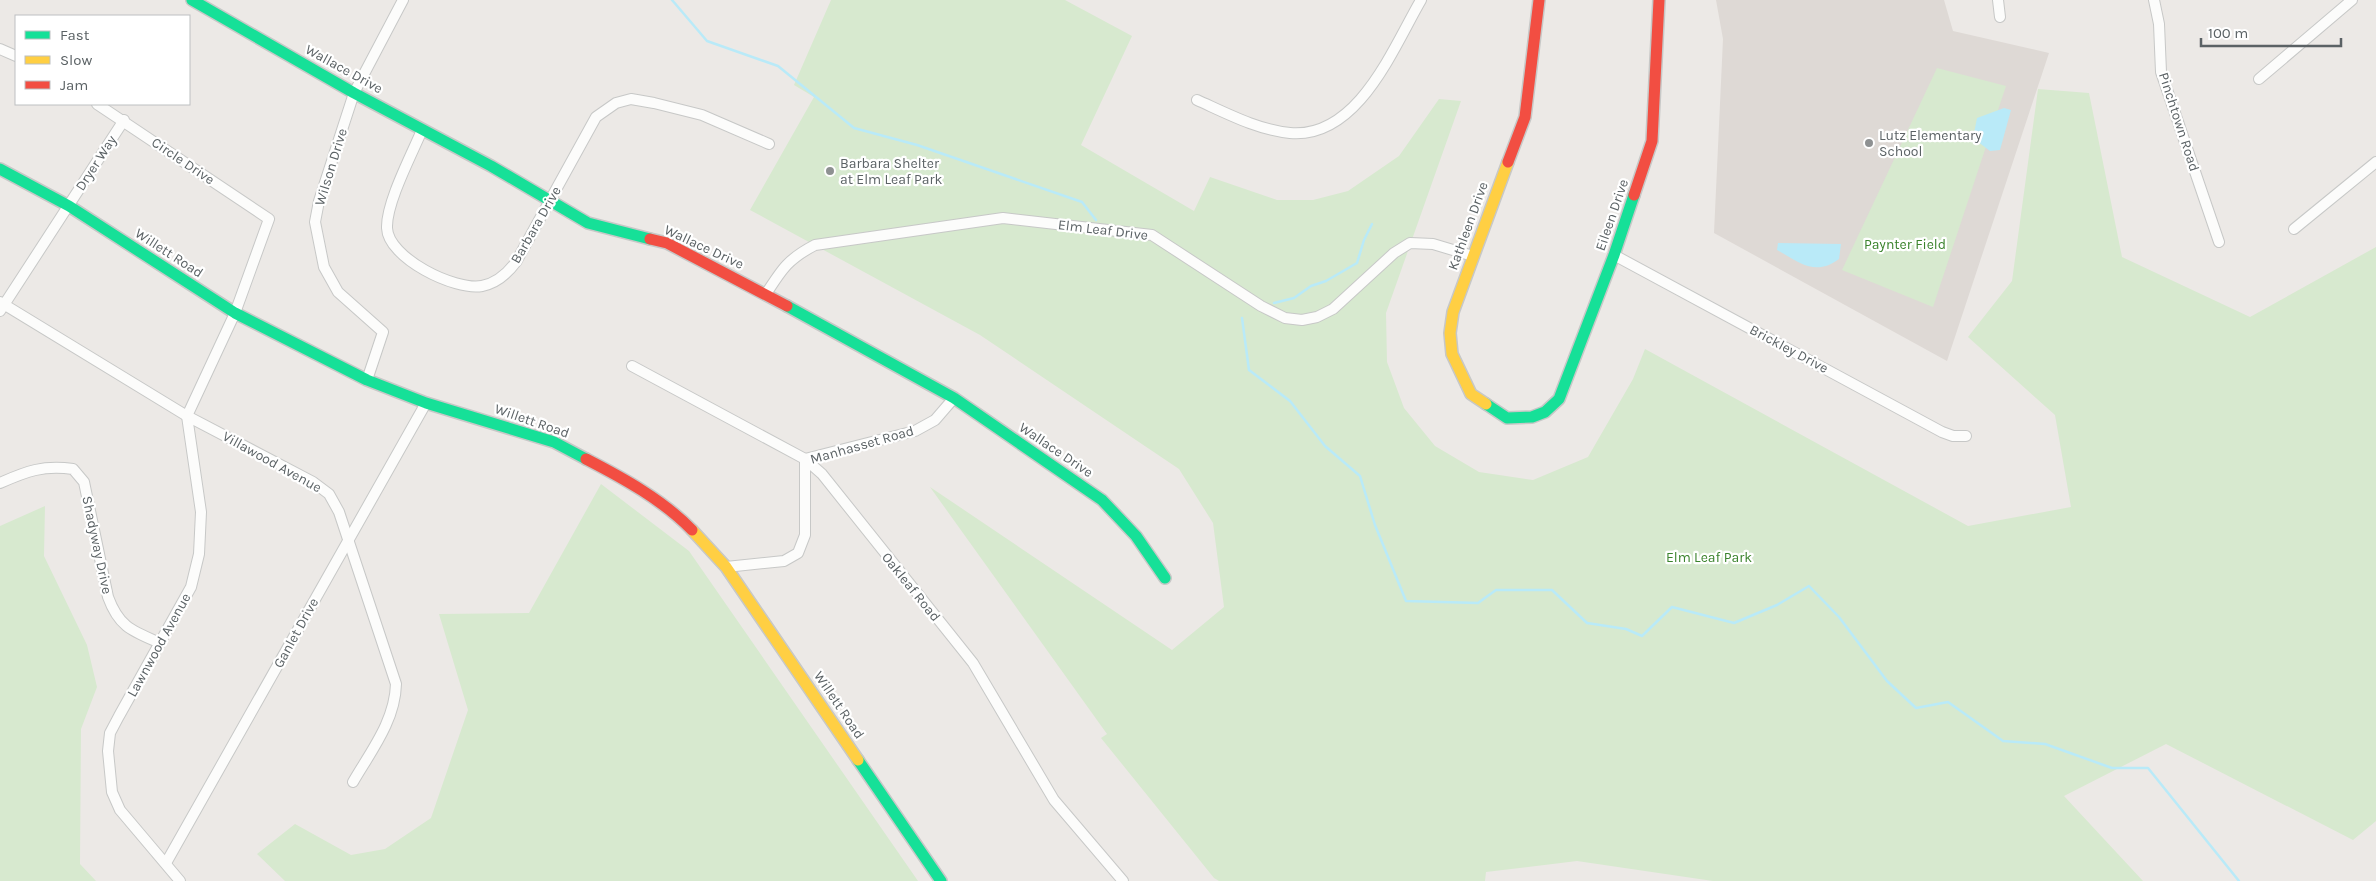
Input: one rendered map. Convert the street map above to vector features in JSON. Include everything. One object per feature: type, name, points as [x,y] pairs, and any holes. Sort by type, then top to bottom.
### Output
[{"type":"street","name":"Wallace Drive","points":[[192,0],[354,93],[490,166],[588,223],[667,242],[766,294],[954,398],[1102,500],[1122,518],[1144,544],[1164,578]]},
{"type":"street","name":"Wilson Drive","points":[[367,380],[383,332],[338,292],[324,267],[315,222],[319,201],[354,93],[403,0]]},
{"type":"street","points":[[1197,100],[1265,128],[1290,133],[1313,133],[1338,120],[1357,105],[1370,88],[1421,0]]},
{"type":"street","name":"Kathleen Drive","points":[[1532,417],[1507,418],[1471,394],[1452,354],[1450,333],[1453,312],[1525,117],[1539,0]]},
{"type":"street","name":"Eileen Drive","points":[[1532,417],[1545,412],[1558,399],[1614,255],[1652,141],[1659,0]]},
{"type":"street","points":[[1998,0],[2000,17]]},
{"type":"street","name":"Pinchtown Road","points":[[2154,0],[2159,24],[2161,72],[2219,242]]},
{"type":"street","points":[[2259,79],[2352,0]]},
{"type":"street","points":[[0,49],[15,56]]},
{"type":"street","name":"Barbara Drive","points":[[422,130],[389,212],[387,229],[392,243],[405,258],[445,280],[462,285],[482,286],[504,277],[516,262],[596,117],[616,103],[631,99],[683,110],[769,144]]},
{"type":"street","name":"Circle Drive","points":[[99,105],[269,218],[235,313]]},
{"type":"street","name":"Dryer Way","points":[[1,306],[69,206],[124,120]]},
{"type":"street","points":[[2294,229],[2376,162]]},
{"type":"street","name":"Willett Road","points":[[0,169],[69,206],[235,313],[367,380],[426,404],[554,442],[621,477],[682,520],[726,567],[941,881]]},
{"type":"street","name":"Elm Leaf Drive","points":[[766,294],[780,271],[794,256],[815,245],[1003,218],[1152,235],[1261,306],[1285,318],[1302,320],[1317,317],[1332,309],[1394,253],[1410,243],[1433,244],[1473,256]]},
{"type":"street","name":"Brickley Drive","points":[[1614,255],[1942,432],[1953,436],[1966,436]]},
{"type":"street","name":"Villawood Avenue","points":[[1,306],[187,416],[313,482],[329,494],[339,512],[349,540],[396,684],[395,700],[390,720],[353,782]]},
{"type":"street","points":[[187,416],[235,313]]},
{"type":"street","name":"Oakleaf Road","points":[[632,366],[805,459],[822,474],[973,663],[1054,800],[1123,881]]},
{"type":"street","name":"Manhasset Road","points":[[726,567],[784,561],[798,553],[805,535],[805,459],[916,431],[936,420],[954,398]]},
{"type":"street","name":"Ganlet Drive","points":[[166,863],[426,404]]},
{"type":"street","name":"Lawnwood Avenue","points":[[180,881],[120,810],[112,792],[108,751],[110,733],[114,725],[191,587],[199,554],[201,512],[187,416]]},
{"type":"street","name":"Shadyway Drive","points":[[0,483],[32,469],[54,467],[73,469],[84,482],[108,598],[114,613],[128,630],[160,643]]},
{"type":"shaded area","name":"Lutz Elementary School","points":[[1716,0],[1944,0],[1953,31],[2049,53],[1947,361],[1714,233],[1723,39]]},
{"type":"green space","name":"Elm Leaf Park","points":[[831,0],[1065,0],[1132,36],[1081,145],[1194,211],[1210,177],[1277,200],[1313,200],[1348,191],[1399,156],[1439,99],[1461,101],[1386,313],[1387,362],[1404,408],[1435,446],[1479,472],[1533,480],[1588,457],[1633,379],[1645,349],[1968,526],[2071,507],[2055,415],[1968,337],[2012,281],[2038,89],[2089,93],[2122,257],[2250,317],[2376,247],[2376,821],[2353,840],[2166,744],[2064,796],[2143,881],[1713,881],[1577,861],[1486,872],[1485,881],[1219,881],[1214,878],[1101,738],[1107,734],[930,487],[1172,650],[1224,607],[1213,523],[1179,469],[980,335],[750,210],[814,97],[794,85]]},
{"type":"green space","name":"Paynter Field","points":[[1937,68],[2006,86],[1933,307],[1842,270]]},
{"type":"green space","points":[[601,484],[689,551],[918,881],[285,881],[257,854],[295,824],[351,855],[385,849],[431,818],[468,710],[439,614],[529,613]]},
{"type":"green space","points":[[45,506],[44,556],[87,645],[97,687],[81,729],[80,864],[96,881],[0,881],[0,526]]},
{"type":"water","points":[[2004,108],[2011,110],[2000,150],[1990,151],[1973,138],[1977,118]]},
{"type":"water","points":[[1778,243],[1841,244],[1839,259],[1822,267],[1807,266],[1777,250]]},
{"type":"waterway","points":[[672,0],[707,41],[778,66],[854,128],[917,145],[1082,202],[1096,220]]},
{"type":"waterway","points":[[1274,303],[1294,298],[1311,286],[1326,281],[1357,263],[1364,240],[1372,224]]},
{"type":"waterway","points":[[1242,318],[1249,370],[1290,401],[1325,446],[1360,476],[1375,525],[1406,601],[1478,603],[1496,590],[1552,590],[1587,623],[1626,629],[1642,636],[1672,607],[1734,623],[1777,605],[1809,586],[1839,617],[1887,681],[1916,708],[1948,702],[2003,741],[2045,744],[2112,768],[2148,768],[2239,881]]},
{"type":"traffic: fast","points":[[192,0],[354,93],[491,166],[588,223],[650,239]]},
{"type":"traffic: fast","points":[[0,169],[69,206],[235,313],[367,380],[426,403],[554,442],[586,459]]},
{"type":"traffic: fast","points":[[1486,404],[1507,418],[1532,417],[1545,412],[1559,399],[1614,255],[1634,195]]},
{"type":"traffic: fast","points":[[787,306],[954,398],[1102,500],[1136,536],[1165,578]]},
{"type":"traffic: fast","points":[[858,760],[941,881]]},
{"type":"traffic: slow","points":[[1486,404],[1471,394],[1452,354],[1450,333],[1453,312],[1508,162]]},
{"type":"traffic: slow","points":[[692,530],[726,567],[858,760]]},
{"type":"traffic: jam","points":[[1508,162],[1525,117],[1539,0]]},
{"type":"traffic: jam","points":[[1634,195],[1652,141],[1659,0]]},
{"type":"traffic: jam","points":[[650,239],[667,243],[787,306]]},
{"type":"traffic: jam","points":[[586,459],[655,499],[692,530]]},
{"type":"place","name":"Lutz Elementary School","points":[[1869,143]]},
{"type":"place","name":"Barbara Shelter at Elm Leaf Park","points":[[830,171]]}]
